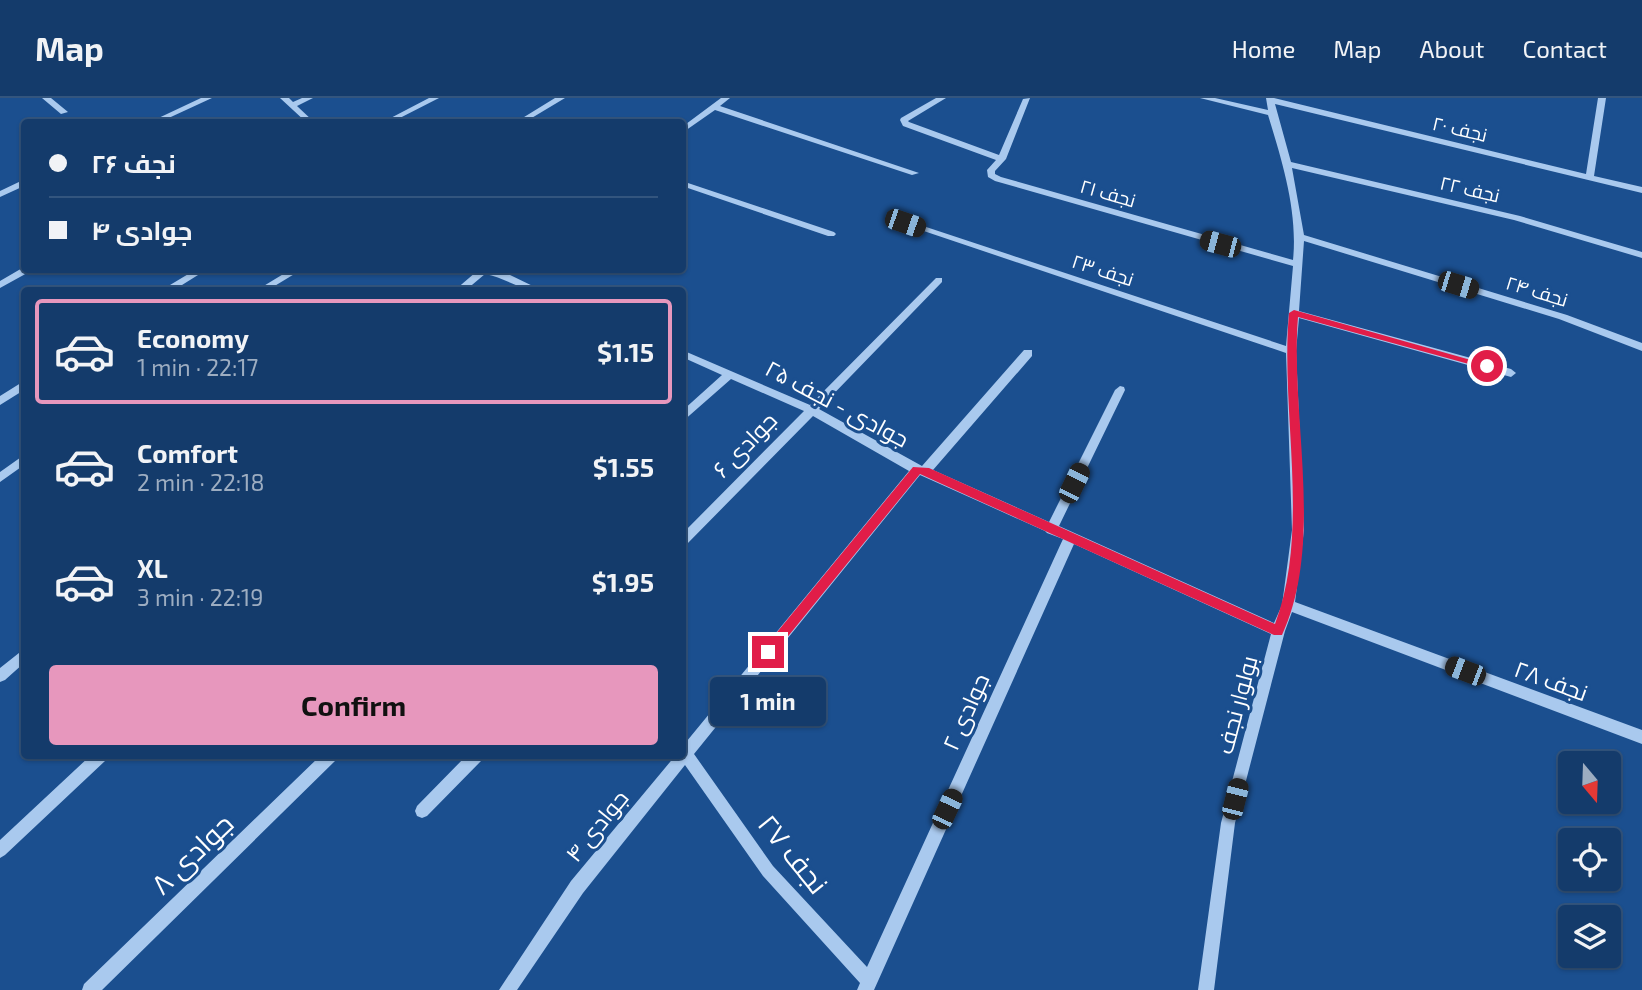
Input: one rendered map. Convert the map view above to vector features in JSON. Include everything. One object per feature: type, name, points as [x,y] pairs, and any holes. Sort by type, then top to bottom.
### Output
[{"type":"street","points":[[46,98],[64,112]]},
{"type":"street","points":[[162,119],[208,98]]},
{"type":"street","points":[[284,98],[306,119]]},
{"type":"street","points":[[291,105],[309,98]]},
{"type":"street","points":[[393,119],[435,98]]},
{"type":"street","points":[[525,119],[561,98]]},
{"type":"street","points":[[686,128],[726,98]]},
{"type":"street","points":[[942,98],[904,120],[905,124],[1002,159]]},
{"type":"street","points":[[1204,98],[1271,104]]},
{"type":"street","points":[[1590,176],[1602,98]]},
{"type":"street","name":"نجف ۲۱","points":[[1027,99],[1002,159],[991,170],[991,175],[1298,264]]},
{"type":"street","name":"بولوار نجف","points":[[1206,990],[1228,823],[1278,631],[1288,605],[1298,530],[1291,351],[1300,237],[1287,164],[1271,104]]},
{"type":"street","name":"نجف ۲۰","points":[[1271,104],[1642,190]]},
{"type":"street","points":[[714,107],[915,173]]},
{"type":"street","name":"نجف ۲۲","points":[[1287,164],[1517,218],[1642,255]]},
{"type":"street","points":[[0,194],[21,184]]},
{"type":"street","points":[[686,184],[831,234]]},
{"type":"street","name":"نجف ۲۳","points":[[905,223],[1291,351]]},
{"type":"street","name":"نجف ۲۴","points":[[1300,237],[1563,317],[1642,347]]},
{"type":"street","points":[[0,285],[21,273]]},
{"type":"street","points":[[173,287],[196,273]]},
{"type":"street","points":[[267,287],[291,273]]},
{"type":"street","points":[[463,287],[479,273]]},
{"type":"street","points":[[505,273],[530,287]]},
{"type":"street","name":"جوادی ۶","points":[[686,538],[939,280]]},
{"type":"street","points":[[1294,313],[1511,373]]},
{"type":"street","name":"جوادی ۴","points":[[686,753],[921,470],[1028,353]]},
{"type":"street","name":"جوادی - نجف ۲۵","points":[[686,355],[810,410],[921,470],[1278,631]]},
{"type":"street","points":[[686,414],[730,373]]},
{"type":"street","points":[[0,401],[21,387]]},
{"type":"street","points":[[1051,530],[1120,390]]},
{"type":"street","points":[[0,478],[21,460]]},
{"type":"street","name":"جوادی ۲","points":[[867,986],[1070,538]]},
{"type":"street","name":"نجف ۲۸","points":[[1288,605],[1642,737]]},
{"type":"street","points":[[0,676],[21,658]]},
{"type":"street","name":"نجف ۲۷","points":[[686,755],[768,871],[867,986]]},
{"type":"street","points":[[0,850],[97,759]]},
{"type":"street","name":"جوادی ۸","points":[[90,990],[327,759]]},
{"type":"street","points":[[422,811],[472,759]]},
{"type":"street","name":"جوادی ۴","points":[[507,990],[576,887],[681,759]]},
{"type":"route","points":[[768,652],[917,470],[925,471],[1278,631],[1288,605],[1298,530],[1291,351],[1294,313],[1487,366]]}]
